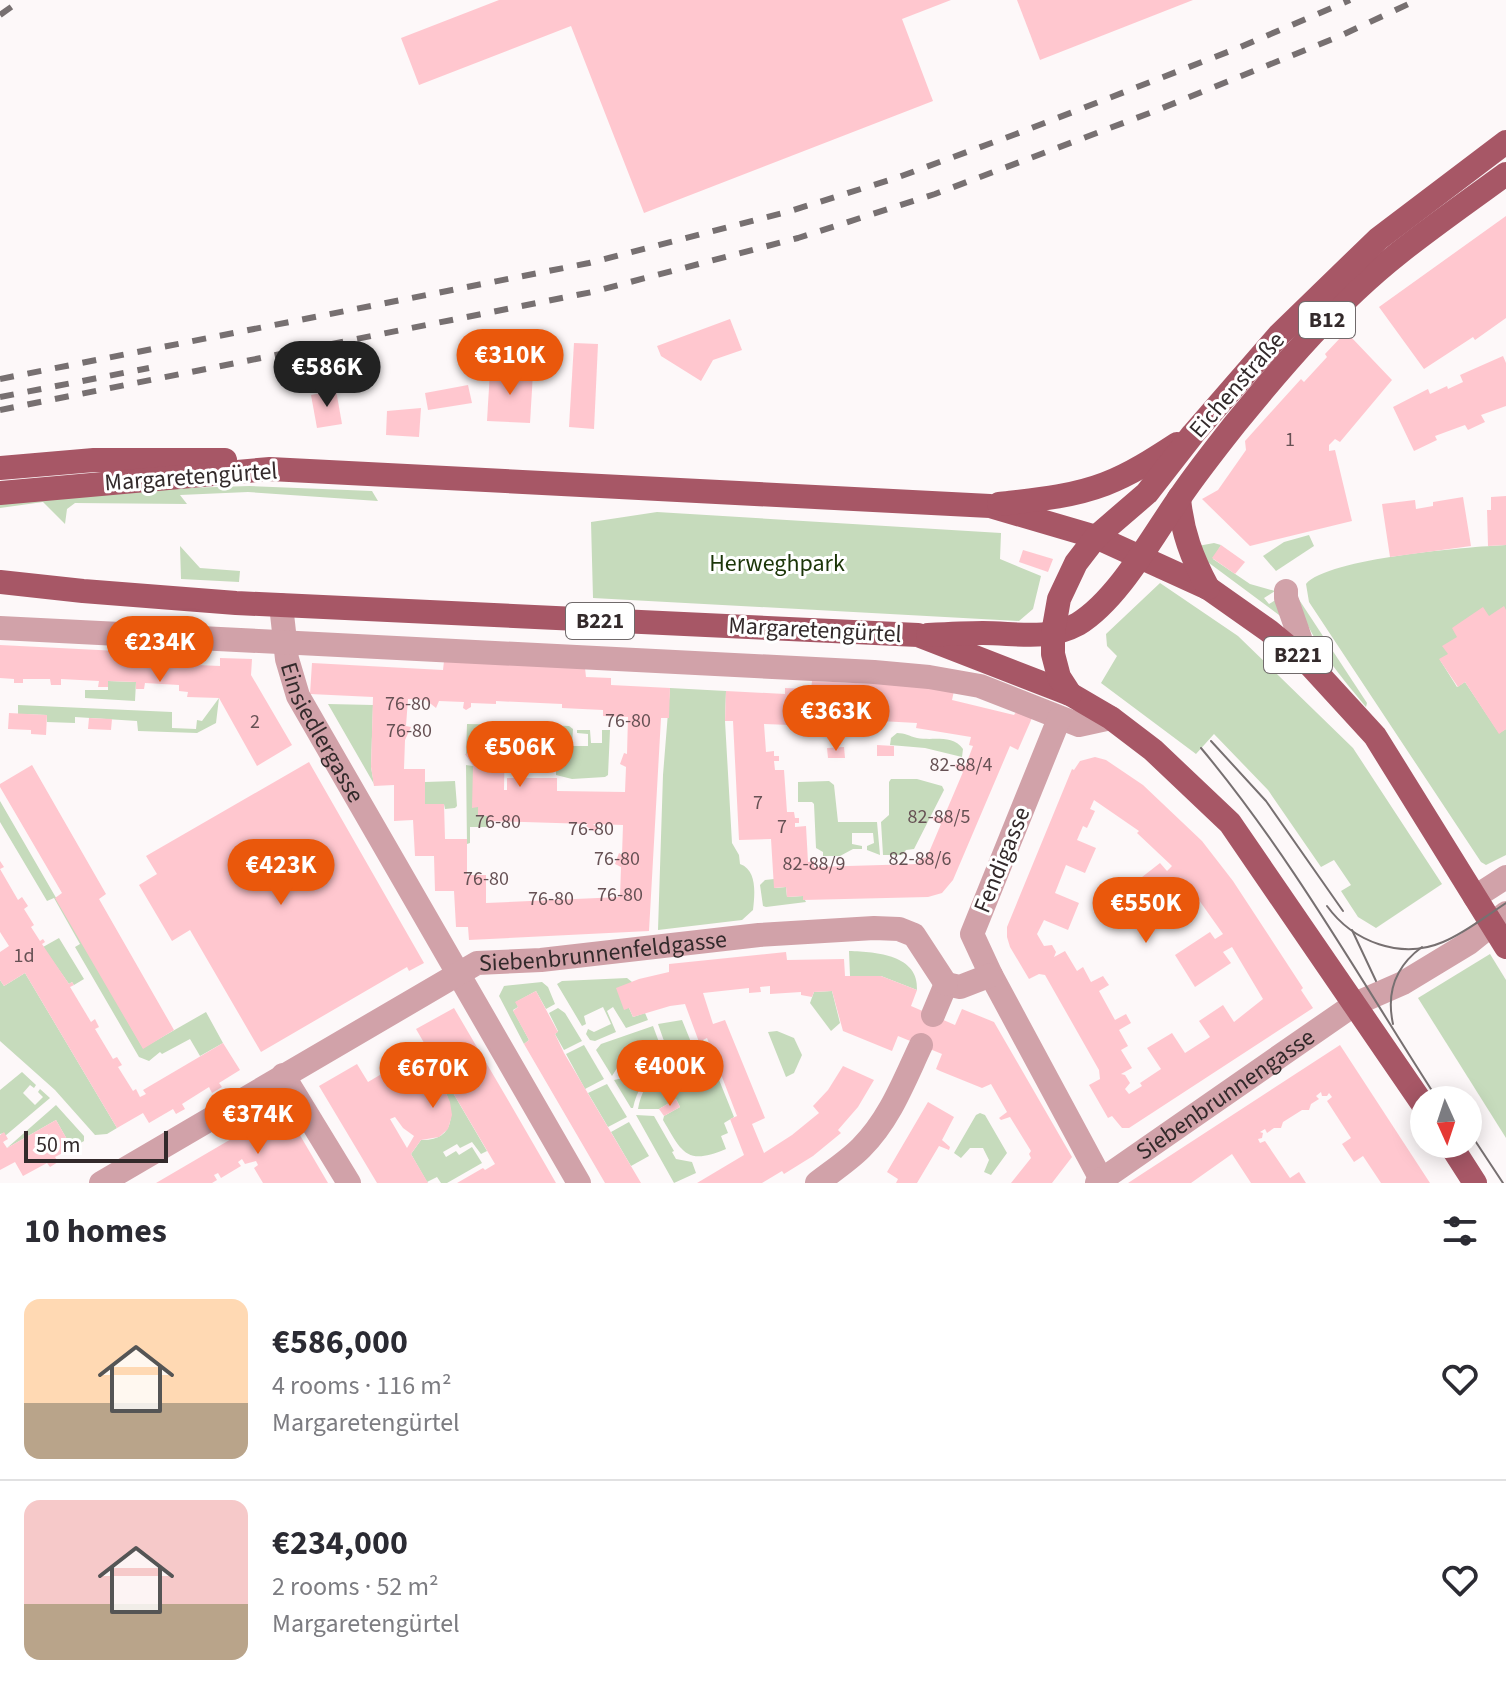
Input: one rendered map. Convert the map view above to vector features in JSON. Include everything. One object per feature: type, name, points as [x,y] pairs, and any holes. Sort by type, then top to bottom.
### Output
[{"type":"main road","name":"Eichenstraße","points":[[1070,694],[1059,677],[1053,654],[1053,633],[1059,599],[1076,563],[1096,537],[1147,493],[1193,434],[1279,335],[1378,239],[1506,142]]},
{"type":"main road","name":"Eichenstraße","points":[[918,635],[985,633],[1028,637],[1053,633],[1077,624],[1099,607],[1159,532],[1179,498],[1251,405],[1346,301],[1397,254],[1506,174]]},
{"type":"main road","points":[[990,506],[1054,497],[1105,484],[1139,468],[1193,434]]},
{"type":"main road","name":"B221","points":[[0,468],[94,460],[184,458],[224,460],[270,469]]},
{"type":"main road","name":"Margaretengürtel","points":[[0,493],[270,469],[990,506],[1096,537]]},
{"type":"main road","points":[[1179,498],[1187,545],[1208,588]]},
{"type":"main road","name":"B221","points":[[1096,537],[1208,588],[1309,664],[1375,736],[1475,897],[1498,918],[1506,947]]},
{"type":"main road","name":"Margaretengürtel","points":[[0,582],[134,596],[281,605],[918,635],[1070,694],[1111,718],[1153,750],[1230,823],[1410,1086]]},
{"type":"main road","points":[[1459,1158],[1475,1183]]},
{"type":"street","points":[[1286,591],[1309,664]]},
{"type":"street","name":"Einsiedlergasse","points":[[281,605],[284,642],[298,696],[579,1183]]},
{"type":"street","name":"Margaretengürtel","points":[[0,628],[917,676],[980,686],[1059,719]]},
{"type":"street","points":[[1059,719],[1079,725],[1111,718]]},
{"type":"street","name":"Fendigasse","points":[[991,975],[972,934],[1059,719]]},
{"type":"street","points":[[1475,897],[1506,877]]},
{"type":"street","name":"Siebenbrunnengasse","points":[[1100,1181],[1355,1004],[1403,983],[1469,943],[1498,918]]},
{"type":"street","name":"Siebenbrunnenfeldgasse","points":[[114,1180],[283,1075],[477,963],[555,958],[759,935],[899,929],[914,935],[946,984]]},
{"type":"street","points":[[933,1015],[946,984],[960,987],[991,975],[1100,1181]]},
{"type":"street","points":[[817,1183],[860,1149],[881,1124],[897,1098],[921,1045]]},
{"type":"street","points":[[283,1075],[349,1183]]},
{"type":"green space","points":[[250,486],[372,491],[378,501],[248,492],[180,495],[187,504],[75,503],[67,509],[65,524],[43,502],[0,508],[0,503],[183,488]]},
{"type":"green space","name":"Herweghpark","points":[[657,512],[1001,533],[1000,559],[1041,576],[1033,609],[1019,621],[593,598],[591,522]]},
{"type":"green space","points":[[1309,535],[1314,546],[1276,571],[1263,556],[1284,542]]},
{"type":"green space","points":[[1221,545],[1213,559],[1250,584],[1275,591],[1264,598],[1269,604],[1277,599],[1283,618],[1205,560],[1198,546]]},
{"type":"green space","points":[[1506,545],[1506,617],[1440,660],[1457,687],[1465,682],[1499,733],[1506,729],[1506,855],[1486,865],[1481,862],[1309,602],[1306,584],[1319,575],[1369,561],[1432,551]]},
{"type":"green space","points":[[180,546],[200,568],[240,571],[239,582],[181,579]]},
{"type":"green space","points":[[1160,583],[1238,636],[1353,748],[1442,884],[1376,928],[1358,917],[1341,891],[1351,885],[1334,860],[1321,867],[1268,790],[1214,734],[1196,754],[1101,683],[1117,656],[1107,646],[1106,634]]},
{"type":"green space","points":[[1294,592],[1367,703],[1366,707],[1315,639]]},
{"type":"green space","points":[[108,681],[136,682],[135,701],[85,698],[85,690],[108,690]]},
{"type":"green space","points":[[670,688],[726,691],[732,843],[740,864],[752,877],[754,890],[753,910],[742,920],[658,930],[663,775]]},
{"type":"green space","points":[[219,698],[216,723],[197,733],[138,731],[137,721],[75,717],[75,723],[47,722],[47,715],[18,714],[18,705],[172,712],[172,728],[196,729],[197,720],[202,721]]},
{"type":"green space","points":[[328,704],[373,705],[371,767],[374,784]]},
{"type":"green space","points":[[467,724],[523,725],[526,728],[526,747],[504,747],[504,742],[513,741],[513,730],[475,732],[474,752],[466,754]]},
{"type":"green space","points":[[542,725],[569,726],[573,729],[572,746],[588,746],[588,734],[577,733],[577,730],[590,730],[591,743],[602,743],[602,730],[610,730],[608,775],[572,779],[556,775],[556,749],[540,748]]},
{"type":"green space","points":[[897,733],[953,741],[963,749],[962,757],[925,748],[890,745],[891,738]]},
{"type":"green space","points":[[466,765],[473,766],[473,807],[478,807],[478,815],[487,816],[488,827],[470,827],[470,843],[467,844]]},
{"type":"green space","points":[[891,779],[917,779],[942,786],[944,790],[914,849],[906,850],[902,855],[883,855],[881,822],[889,815]]},
{"type":"green space","points":[[455,781],[455,808],[445,809],[444,804],[425,804],[425,782]]},
{"type":"green space","points":[[829,781],[834,785],[838,822],[877,822],[880,855],[867,850],[867,846],[874,843],[873,833],[852,833],[852,844],[862,846],[862,849],[853,849],[840,856],[823,856],[823,852],[816,848],[814,804],[798,802],[798,782]]},
{"type":"green space","points":[[0,801],[143,1048],[206,1012],[223,1043],[200,1056],[190,1039],[162,1054],[160,1052],[149,1061],[139,1057],[75,947],[80,944],[54,898],[47,901],[0,822]]},
{"type":"green space","points":[[774,879],[775,888],[786,887],[787,897],[803,896],[806,902],[763,906],[760,885],[765,880]]},
{"type":"green space","points":[[59,938],[84,979],[74,985],[72,982],[69,984],[43,947]]},
{"type":"green space","points":[[849,951],[883,955],[904,963],[916,978],[917,990],[881,976],[850,976]]},
{"type":"green space","points":[[1490,954],[1506,980],[1506,1138],[1482,1100],[1482,1086],[1473,1086],[1418,998]]},
{"type":"green space","points":[[25,973],[117,1128],[107,1134],[95,1135],[55,1090],[0,1041],[0,980],[4,986]]},
{"type":"green space","points":[[627,978],[632,982],[629,1008],[633,1017],[645,1013],[648,1020],[626,1028],[613,1007],[607,1011],[616,1032],[595,1041],[590,1040],[586,1034],[588,1029],[594,1032],[611,1024],[603,1007],[584,1016],[586,1024],[582,1026],[557,984],[562,981]]},
{"type":"green space","points":[[542,982],[548,987],[555,1004],[546,1009],[536,991],[516,1002],[518,1007],[513,1010],[529,1040],[524,1044],[499,996],[504,986]]},
{"type":"green space","points":[[832,991],[840,1023],[831,1031],[810,1003],[814,992]]},
{"type":"green space","points":[[558,1008],[565,1013],[582,1041],[564,1050],[549,1013]]},
{"type":"green space","points":[[682,1020],[693,1047],[703,1040],[734,1117],[724,1123],[728,1133],[721,1136],[726,1149],[713,1154],[693,1156],[675,1140],[663,1120],[664,1116],[680,1107],[676,1099],[659,1109],[638,1109],[645,1089],[658,1073],[664,1088],[668,1089],[658,1065],[642,1085],[631,1108],[614,1080],[628,1077],[630,1068],[619,1065],[612,1076],[596,1050],[601,1044],[653,1026],[666,1061],[670,1058],[658,1024]]},
{"type":"green space","points":[[777,1031],[794,1038],[802,1055],[794,1073],[786,1077],[768,1032]]},
{"type":"green space","points":[[584,1045],[604,1079],[585,1089],[566,1054]]},
{"type":"green space","points":[[22,1072],[36,1085],[34,1088],[30,1085],[23,1093],[35,1105],[43,1097],[38,1092],[40,1089],[50,1098],[5,1136],[4,1133],[0,1134],[0,1090]]},
{"type":"green space","points":[[607,1084],[627,1117],[608,1127],[588,1093]]},
{"type":"green space","points":[[449,1086],[487,1151],[481,1154],[472,1142],[460,1148],[457,1144],[443,1152],[446,1157],[456,1151],[459,1155],[472,1147],[482,1163],[447,1183],[441,1183],[437,1177],[427,1182],[411,1154],[421,1140],[441,1136],[447,1130],[451,1115],[444,1088]]},
{"type":"green space","points":[[56,1105],[84,1136],[84,1141],[72,1148],[56,1120],[7,1148]]},
{"type":"green space","points":[[980,1113],[985,1115],[1007,1153],[991,1175],[984,1172],[989,1160],[983,1148],[970,1148],[961,1158],[954,1153]]},
{"type":"green space","points":[[636,1115],[654,1116],[676,1159],[692,1162],[696,1173],[674,1183]]},
{"type":"green space","points":[[629,1122],[649,1156],[631,1166],[611,1132]]},
{"type":"building","points":[[499,0],[951,0],[902,19],[933,101],[644,213],[571,26],[419,85],[401,38]]},
{"type":"building","points":[[1017,0],[1193,0],[1040,60]]},
{"type":"building","points":[[1506,216],[1506,318],[1424,369],[1379,307]]},
{"type":"building","points":[[730,319],[742,350],[713,360],[701,381],[661,356],[657,346]]},
{"type":"building","points":[[1342,336],[1351,337],[1392,380],[1340,442],[1335,439],[1329,445],[1329,451],[1335,450],[1352,521],[1250,546],[1202,499],[1218,490],[1246,450],[1245,441],[1301,379],[1304,382]]},
{"type":"building","points":[[574,343],[598,344],[594,429],[569,427]]},
{"type":"building","points":[[1503,356],[1506,363],[1506,406],[1481,415],[1485,422],[1468,430],[1465,425],[1435,436],[1437,440],[1414,451],[1393,407],[1428,389],[1430,394],[1447,386],[1448,389],[1463,382],[1460,375]]},
{"type":"building","points":[[490,371],[533,373],[530,423],[487,421]]},
{"type":"building","points":[[468,385],[472,403],[428,410],[425,393]]},
{"type":"building","points":[[336,390],[342,424],[317,428],[311,395]]},
{"type":"building","points":[[421,408],[419,437],[386,435],[387,411]]},
{"type":"building","points":[[1506,496],[1506,545],[1488,546],[1487,510],[1491,510],[1491,497]]},
{"type":"building","points":[[1463,497],[1471,546],[1390,557],[1382,504],[1415,500],[1416,509],[1433,506],[1433,502]]},
{"type":"building","points":[[1221,545],[1245,562],[1235,574],[1212,558]]},
{"type":"building","points":[[1023,550],[1053,559],[1048,572],[1019,562]]},
{"type":"building","points":[[1504,606],[1506,729],[1499,734],[1465,682],[1458,687],[1439,659],[1448,654],[1442,646],[1457,637],[1452,628],[1483,607],[1489,616]]},
{"type":"building","points":[[0,645],[197,655],[196,665],[220,666],[220,658],[252,659],[251,675],[292,745],[257,766],[219,698],[187,697],[188,692],[179,691],[179,685],[145,683],[144,689],[136,689],[136,682],[108,681],[108,687],[98,687],[99,681],[61,679],[61,685],[51,685],[50,679],[23,679],[23,683],[14,683],[14,679],[0,678]]},
{"type":"building","points":[[444,661],[585,668],[586,677],[611,678],[611,685],[670,688],[669,718],[661,718],[649,931],[469,940],[468,927],[456,927],[454,891],[435,891],[434,856],[415,856],[413,820],[394,821],[394,785],[374,786],[371,767],[373,697],[310,694],[312,663],[443,670]],"holes":[[[408,699],[426,700],[436,708],[439,701],[464,702],[463,708],[466,710],[471,703],[496,704],[496,701],[562,704],[562,708],[603,710],[603,716],[628,717],[627,754],[624,753],[620,764],[626,767],[625,792],[557,791],[557,778],[507,778],[507,790],[504,790],[505,732],[474,732],[474,752],[465,754],[473,766],[472,808],[478,807],[478,815],[487,816],[487,821],[588,824],[586,826],[595,832],[598,828],[593,824],[623,825],[622,855],[619,853],[615,864],[621,867],[620,897],[486,903],[486,875],[467,875],[467,839],[445,839],[444,804],[425,804],[425,769],[404,769],[405,740],[411,727],[406,726]]]},
{"type":"building","points":[[812,681],[919,686],[954,691],[952,700],[1032,718],[1018,750],[1010,746],[953,880],[942,893],[928,897],[803,900],[803,896],[787,897],[786,887],[774,888],[771,839],[739,840],[733,721],[725,721],[726,691],[785,694],[785,688],[811,689]],"holes":[[[833,718],[833,725],[842,726],[843,719],[917,723],[916,728],[971,737],[969,745],[973,746],[965,767],[956,764],[955,767],[963,772],[943,819],[934,816],[933,820],[941,824],[927,857],[916,864],[814,867],[814,861],[808,862],[806,826],[795,827],[799,818],[795,818],[794,812],[787,812],[784,770],[775,770],[774,761],[779,761],[779,756],[774,756],[774,751],[766,752],[764,724],[790,725],[791,720]]]},
{"type":"building","points":[[9,713],[47,715],[46,735],[31,734],[31,730],[8,729]]},
{"type":"building","points":[[89,718],[112,719],[111,730],[88,729]]},
{"type":"building","points":[[877,745],[894,746],[894,756],[877,756]]},
{"type":"building","points":[[844,747],[845,758],[828,758],[827,748]]},
{"type":"building","points":[[1095,757],[1106,760],[1143,785],[1202,841],[1233,881],[1313,1008],[1129,1128],[1122,1128],[1112,1116],[1108,1118],[1089,1085],[1100,1079],[1099,1070],[1045,975],[1039,974],[1029,979],[1007,937],[1007,927],[1072,769],[1080,761]],"holes":[[[1094,800],[1139,831],[1137,833],[1172,866],[1167,871],[1160,863],[1128,888],[1151,916],[1184,891],[1178,884],[1184,879],[1223,934],[1215,939],[1210,932],[1175,955],[1195,987],[1231,963],[1223,952],[1232,947],[1263,999],[1234,1022],[1223,1005],[1199,1021],[1210,1037],[1185,1053],[1172,1033],[1147,1048],[1161,1069],[1129,1094],[1125,1089],[1130,1083],[1121,1074],[1132,1068],[1121,1050],[1128,1046],[1119,1030],[1131,1023],[1126,1014],[1115,1020],[1099,991],[1109,985],[1103,976],[1091,982],[1083,967],[1077,971],[1065,951],[1054,957],[1056,952],[1052,945],[1044,946],[1037,934],[1044,920],[1068,930],[1079,903],[1055,893],[1066,865],[1085,873],[1096,848],[1077,840],[1095,811],[1090,809]]]},
{"type":"building","points":[[309,762],[424,963],[409,971],[407,967],[261,1052],[190,930],[172,941],[139,885],[157,874],[146,856]]},
{"type":"building","points":[[32,765],[106,894],[99,899],[174,1030],[143,1049],[55,898],[62,893],[0,787],[0,784]]},
{"type":"building","points":[[0,869],[18,900],[22,897],[28,906],[24,909],[34,925],[31,927],[40,941],[43,939],[45,942],[42,944],[69,984],[72,982],[74,985],[70,987],[91,1022],[95,1019],[99,1027],[95,1029],[113,1059],[117,1057],[122,1065],[118,1067],[140,1097],[146,1094],[143,1090],[223,1043],[240,1070],[219,1083],[222,1087],[212,1093],[209,1087],[182,1104],[185,1109],[176,1114],[173,1109],[149,1123],[143,1113],[117,1128],[25,973],[4,986],[0,980],[0,952],[9,946],[0,932]]},
{"type":"building","points":[[786,952],[787,960],[844,959],[845,976],[881,976],[917,990],[911,1006],[955,1025],[962,1009],[994,1022],[1072,1157],[1052,1183],[1011,1183],[1031,1158],[1031,1151],[1010,1117],[999,1118],[1007,1112],[991,1084],[982,1088],[936,1069],[942,1054],[898,1036],[892,1051],[843,1031],[832,991],[814,992],[812,997],[801,995],[801,992],[770,994],[770,986],[760,987],[761,992],[749,993],[749,988],[703,993],[713,1024],[725,1020],[765,1118],[752,1124],[764,1153],[819,1113],[813,1106],[843,1066],[874,1080],[858,1107],[838,1130],[841,1133],[784,1174],[782,1171],[762,1183],[697,1183],[744,1155],[730,1119],[737,1116],[707,1038],[699,1042],[685,1004],[633,1017],[629,1008],[624,1010],[616,988],[669,972],[669,964]]},
{"type":"building","points":[[536,991],[558,1032],[555,1034],[564,1053],[641,1183],[605,1183],[524,1044],[529,1040],[513,1011],[518,1007],[515,1002]]},
{"type":"building","points":[[454,1008],[556,1183],[457,1183],[495,1164],[449,1086],[444,1088],[452,1115],[448,1129],[439,1137],[421,1140],[411,1154],[428,1183],[377,1183],[319,1086],[357,1064],[368,1082],[390,1069],[388,1065],[402,1057],[404,1061],[427,1048],[416,1029]],"holes":[[[395,1117],[414,1136],[407,1148],[390,1119]]]},
{"type":"building","points":[[1340,1045],[1410,1152],[1410,1158],[1414,1158],[1430,1183],[1381,1183],[1363,1156],[1354,1162],[1342,1144],[1351,1138],[1327,1101],[1332,1097],[1329,1093],[1322,1096],[1321,1092],[1309,1110],[1302,1110],[1283,1122],[1281,1128],[1267,1133],[1265,1129],[1260,1132],[1263,1133],[1262,1138],[1258,1139],[1260,1143],[1265,1141],[1290,1178],[1299,1172],[1306,1183],[1251,1183],[1232,1154],[1191,1183],[1128,1183]]},
{"type":"building","points":[[676,1099],[680,1107],[664,1116],[659,1109]]},
{"type":"building","points":[[928,1102],[954,1117],[942,1140],[950,1147],[949,1150],[939,1146],[917,1183],[896,1183],[898,1179],[887,1172]]},
{"type":"building","points":[[284,1108],[328,1183],[263,1183],[254,1168],[258,1165],[256,1161],[245,1164],[242,1159],[238,1162],[241,1166],[221,1178],[218,1173],[214,1175],[217,1180],[212,1183],[156,1183]]},
{"type":"building","points":[[56,1120],[72,1148],[55,1157],[58,1162],[50,1167],[47,1163],[23,1176],[15,1162],[0,1170],[0,1135],[4,1132],[8,1139],[3,1142],[7,1148]]},
{"type":"tram line","points":[[1211,741],[1266,801],[1343,911]]},
{"type":"tram line","points":[[1201,748],[1296,876],[1429,1086]]},
{"type":"tram line","points":[[1327,906],[1338,919],[1364,938],[1395,948],[1411,949],[1443,942],[1506,903]]},
{"type":"tram line","points":[[1352,930],[1376,981]]},
{"type":"tram line","points":[[1393,1024],[1391,1001],[1395,981],[1413,954],[1422,947]]},
{"type":"tram line","points":[[1482,1151],[1503,1183]]},
{"type":"railway","points":[[0,15],[21,0]]},
{"type":"railway","points":[[0,379],[589,263],[787,212],[896,178],[1016,134],[1238,48],[1350,0]]},
{"type":"railway","points":[[0,410],[592,292],[798,238],[935,194],[1155,111],[1340,36],[1417,0]]},
{"type":"railway","points":[[0,397],[149,368]]}]
